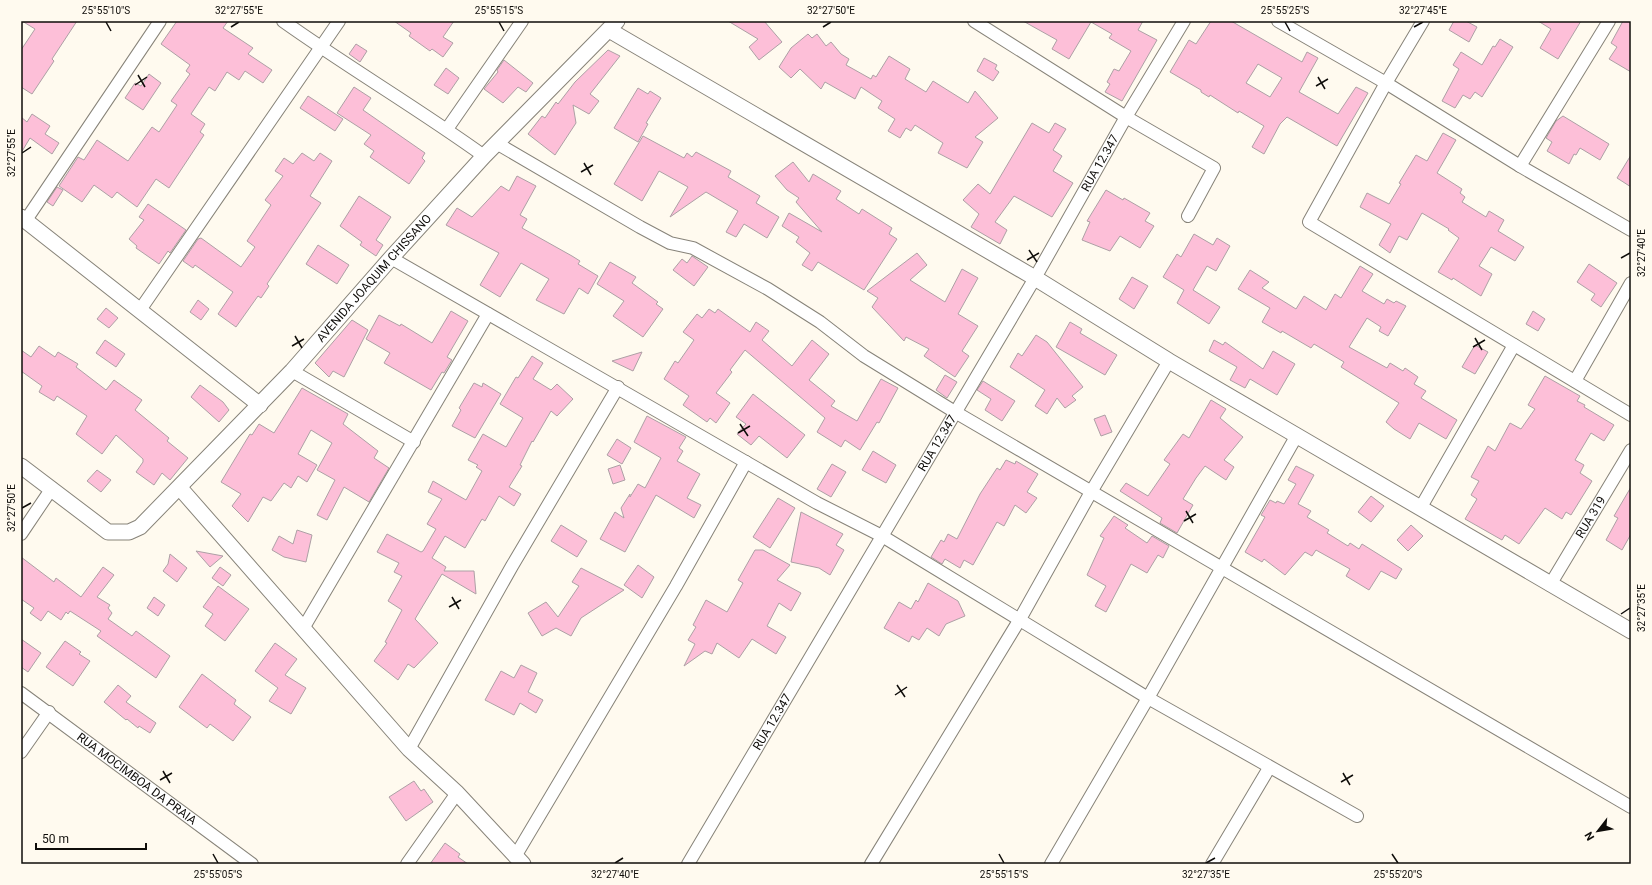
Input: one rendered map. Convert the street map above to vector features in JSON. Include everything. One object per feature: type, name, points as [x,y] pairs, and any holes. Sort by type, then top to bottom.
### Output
[{"type":"street","points":[[160,21],[23,218],[260,405]]},
{"type":"street","points":[[283,21],[320,48],[447,129],[484,156]]},
{"type":"street","points":[[140,310],[339,21]]},
{"type":"street","points":[[447,129],[522,21]]},
{"type":"street","points":[[974,21],[1126,117],[1214,168],[1188,216]]},
{"type":"street","name":"RUA 12.347","points":[[688,864],[1035,278],[1126,117],[1184,21]]},
{"type":"street","points":[[1278,21],[1386,83],[1520,166],[1631,230]]},
{"type":"street","points":[[1423,21],[1386,83],[1309,222],[1631,415]]},
{"type":"street","points":[[1520,166],[1609,21]]},
{"type":"street","points":[[613,26],[1035,278],[1169,361],[1631,631]]},
{"type":"street","name":"AVENIDA JOAQUIM CHISSANO","points":[[52,488],[92,522],[108,532],[129,532],[140,527],[260,405],[484,156],[498,144],[613,26]]},
{"type":"street","points":[[498,144],[640,227],[670,243],[692,248],[768,289],[820,322],[864,356],[955,412],[1631,808]]},
{"type":"street","points":[[391,258],[618,387],[817,503],[882,536],[1148,698],[1269,768],[1357,816]]},
{"type":"street","points":[[1575,381],[1631,283]]},
{"type":"street","points":[[304,627],[488,314]]},
{"type":"street","points":[[1421,507],[1514,345]]},
{"type":"street","points":[[871,864],[1020,619],[1091,492],[1169,361]]},
{"type":"street","points":[[292,370],[414,442]]},
{"type":"street","points":[[409,749],[512,566],[618,387]]},
{"type":"street","points":[[1050,864],[1148,698],[1220,568],[1297,435]]},
{"type":"street","name":"RUA 319","points":[[1550,585],[1631,450]]},
{"type":"street","points":[[180,488],[304,627],[409,749],[457,793],[519,860],[746,462]]},
{"type":"street","points":[[21,466],[52,488],[21,534]]},
{"type":"street","name":"RUA MOCIMBOA DA PRAIA","points":[[21,693],[49,712],[252,864]]},
{"type":"street","points":[[21,752],[49,712]]},
{"type":"street","points":[[1212,864],[1269,768]]},
{"type":"street","points":[[406,864],[457,793]]},
{"type":"building","points":[[22,21],[77,21],[52,59],[54,61],[32,94],[21,87],[21,50],[35,29]]},
{"type":"building","points":[[177,21],[228,21],[223,28],[253,48],[248,54],[272,70],[263,83],[245,71],[239,80],[227,72],[215,91],[209,87],[191,114],[205,124],[200,132],[204,135],[169,188],[156,179],[137,207],[117,192],[112,198],[94,185],[82,202],[59,186],[78,157],[84,160],[97,140],[128,161],[152,127],[159,132],[177,105],[171,101],[190,74],[186,71],[190,65],[161,44]]},
{"type":"building","points":[[394,21],[454,21],[443,37],[453,43],[443,57],[432,49],[430,51],[409,36],[411,33]]},
{"type":"building","points":[[728,21],[764,21],[782,42],[759,60],[749,47],[758,39]]},
{"type":"building","points":[[1023,21],[1143,21],[1138,30],[1157,40],[1122,101],[1105,92],[1110,84],[1107,82],[1114,69],[1119,71],[1131,51],[1109,38],[1112,34],[1091,22],[1069,59],[1052,49],[1057,40]]},
{"type":"building","points":[[1211,21],[1231,21],[1302,62],[1307,52],[1318,58],[1299,92],[1338,114],[1356,87],[1368,93],[1337,146],[1287,117],[1280,124],[1264,154],[1252,147],[1264,126],[1239,111],[1238,113],[1210,95],[1209,97],[1201,92],[1201,90],[1170,72],[1189,40],[1196,44]],"holes":[[[1258,64],[1282,78],[1270,97],[1246,83]]]},
{"type":"building","points":[[1454,21],[1466,21],[1477,27],[1469,42],[1449,30]]},
{"type":"building","points":[[1538,21],[1581,21],[1558,59],[1540,48],[1551,29]]},
{"type":"building","points":[[1623,21],[1631,21],[1631,72],[1609,59],[1617,47],[1611,43]]},
{"type":"building","points":[[808,34],[812,38],[817,34],[826,46],[831,42],[841,54],[849,59],[846,65],[871,79],[873,75],[876,77],[889,56],[910,69],[905,79],[926,92],[933,81],[968,103],[975,91],[998,118],[975,137],[983,142],[967,168],[938,153],[943,143],[915,125],[911,131],[906,128],[900,138],[888,131],[895,119],[878,108],[882,101],[861,87],[855,99],[825,82],[821,89],[800,69],[791,78],[779,67],[791,48]]},
{"type":"building","points":[[1500,39],[1513,47],[1482,97],[1475,92],[1470,99],[1463,95],[1455,108],[1442,101],[1459,69],[1453,65],[1461,52],[1482,65],[1493,46],[1495,47]]},
{"type":"building","points":[[356,44],[367,51],[360,62],[349,54]]},
{"type":"building","points":[[608,50],[620,56],[590,94],[599,101],[589,114],[573,105],[576,123],[555,155],[528,134],[542,116],[545,118],[556,102],[558,104],[575,82]]},
{"type":"building","points":[[984,58],[997,65],[995,69],[999,72],[993,81],[977,71]]},
{"type":"building","points":[[504,60],[533,83],[526,92],[518,87],[503,103],[484,89],[498,72],[497,70]]},
{"type":"building","points":[[446,68],[459,78],[448,94],[434,85]]},
{"type":"building","points":[[149,74],[161,83],[143,110],[125,98],[135,83],[141,86]]},
{"type":"building","points":[[354,87],[371,98],[363,110],[425,153],[422,158],[425,161],[409,184],[370,157],[374,151],[364,144],[371,135],[337,113]]},
{"type":"building","points":[[638,88],[648,94],[650,91],[661,98],[646,123],[648,124],[638,142],[614,128]]},
{"type":"building","points":[[308,96],[343,119],[335,131],[300,108]]},
{"type":"building","points":[[32,114],[50,126],[45,134],[59,143],[52,154],[30,138],[21,153],[21,117],[27,122]]},
{"type":"building","points":[[1563,116],[1609,144],[1600,160],[1580,148],[1576,155],[1574,154],[1569,164],[1547,151],[1552,142],[1546,138],[1556,121]]},
{"type":"building","points":[[1032,123],[1049,133],[1055,123],[1066,129],[1053,150],[1062,156],[1053,171],[1073,183],[1052,217],[1014,196],[995,222],[1007,230],[1000,244],[971,227],[979,214],[963,200],[978,184],[990,194]]},
{"type":"building","points":[[1443,133],[1456,140],[1437,173],[1462,189],[1460,193],[1465,197],[1462,202],[1486,217],[1489,211],[1504,220],[1498,231],[1524,247],[1515,261],[1491,247],[1479,266],[1492,274],[1481,296],[1453,278],[1452,280],[1438,272],[1459,238],[1448,230],[1449,229],[1422,213],[1407,240],[1399,236],[1390,253],[1379,245],[1391,224],[1360,207],[1367,193],[1389,204],[1401,184],[1399,183],[1416,155],[1427,161]]},
{"type":"building","points":[[643,136],[684,158],[687,153],[692,157],[696,152],[731,171],[728,177],[760,196],[756,203],[779,217],[767,238],[744,224],[736,237],[726,232],[738,211],[706,192],[670,217],[688,187],[659,171],[642,201],[614,184]]},
{"type":"building","points":[[302,153],[314,161],[320,153],[332,161],[310,196],[321,203],[267,284],[269,286],[261,298],[258,296],[236,327],[218,314],[233,292],[195,265],[193,268],[183,261],[198,239],[201,238],[241,267],[255,247],[247,241],[271,205],[265,200],[283,176],[275,171],[284,158],[293,164]]},
{"type":"building","points":[[1631,155],[1631,187],[1617,178]]},
{"type":"building","points":[[793,162],[809,182],[813,174],[841,191],[836,199],[859,214],[862,209],[892,228],[889,234],[897,239],[864,290],[818,262],[812,271],[802,265],[810,253],[796,242],[799,237],[782,226],[789,213],[822,232],[796,202],[799,198],[787,190],[775,176]]},
{"type":"building","points":[[517,176],[536,186],[520,215],[527,219],[522,228],[580,261],[578,264],[598,276],[588,294],[579,288],[564,314],[536,300],[549,279],[521,263],[500,297],[480,285],[499,253],[446,225],[457,208],[472,217],[501,186],[509,191]]},
{"type":"building","points":[[57,187],[63,190],[53,206],[47,202]]},
{"type":"building","points":[[1106,190],[1123,200],[1124,198],[1150,213],[1145,221],[1154,226],[1140,248],[1120,236],[1110,251],[1082,240],[1090,222],[1087,221]]},
{"type":"building","points":[[359,196],[391,217],[376,240],[383,245],[376,256],[360,245],[362,242],[340,226]]},
{"type":"building","points":[[148,204],[186,230],[170,253],[168,251],[159,264],[136,248],[137,246],[129,239],[144,220],[139,217]]},
{"type":"building","points":[[1194,234],[1213,245],[1217,238],[1230,246],[1216,271],[1207,266],[1193,290],[1220,307],[1209,324],[1177,303],[1184,290],[1163,277],[1177,254],[1181,257]]},
{"type":"building","points":[[318,245],[349,265],[337,284],[306,264]]},
{"type":"building","points":[[917,253],[927,265],[910,280],[945,302],[962,269],[978,278],[958,314],[978,326],[962,351],[969,356],[955,377],[924,356],[929,349],[906,337],[904,341],[872,307],[878,298],[867,291]]},
{"type":"building","points":[[692,256],[708,267],[694,286],[673,270],[682,259],[687,263]]},
{"type":"building","points":[[610,262],[636,277],[632,283],[658,302],[656,304],[663,309],[643,337],[613,316],[624,301],[597,284]]},
{"type":"building","points":[[1589,264],[1617,283],[1601,307],[1591,300],[1595,294],[1577,282]]},
{"type":"building","points":[[1360,266],[1373,274],[1362,291],[1384,304],[1387,299],[1394,303],[1396,301],[1406,306],[1388,336],[1379,331],[1381,327],[1367,318],[1349,347],[1387,368],[1390,363],[1403,371],[1405,368],[1418,377],[1414,384],[1426,391],[1421,398],[1457,420],[1446,439],[1419,423],[1410,439],[1394,429],[1386,422],[1399,403],[1341,367],[1344,362],[1314,344],[1311,348],[1282,331],[1281,333],[1262,322],[1270,308],[1238,289],[1250,270],[1269,282],[1262,288],[1296,309],[1304,296],[1326,310],[1335,294],[1341,298]]},
{"type":"building","points":[[1132,277],[1148,286],[1134,309],[1119,299]]},
{"type":"building","points":[[198,300],[209,309],[201,320],[190,312]]},
{"type":"building","points":[[106,308],[118,318],[109,328],[97,319]]},
{"type":"building","points":[[709,309],[715,313],[718,309],[750,332],[756,322],[769,331],[762,340],[792,366],[812,340],[829,354],[809,380],[835,401],[831,406],[857,421],[881,379],[898,388],[879,423],[877,422],[860,450],[845,440],[841,447],[817,432],[825,418],[745,350],[730,370],[732,372],[716,393],[730,403],[716,423],[710,418],[707,422],[683,405],[689,396],[664,379],[675,361],[678,363],[694,340],[683,332],[697,314],[702,318]]},
{"type":"building","points":[[451,311],[468,321],[447,357],[452,360],[444,373],[442,372],[431,390],[384,363],[390,353],[366,339],[379,315],[400,326],[401,324],[432,343]]},
{"type":"building","points":[[1533,311],[1545,319],[1538,331],[1526,324]]},
{"type":"building","points":[[352,320],[368,330],[344,377],[333,371],[329,377],[315,363]]},
{"type":"building","points":[[1070,322],[1082,329],[1080,333],[1117,355],[1105,375],[1056,347]]},
{"type":"building","points":[[1036,335],[1047,342],[1083,387],[1072,396],[1076,400],[1065,408],[1057,398],[1047,414],[1035,406],[1045,390],[1010,367],[1018,353],[1022,356]]},
{"type":"building","points":[[105,340],[125,354],[116,367],[96,353]]},
{"type":"building","points":[[1214,340],[1223,345],[1225,342],[1263,369],[1273,351],[1295,364],[1277,395],[1250,379],[1245,388],[1230,380],[1237,367],[1209,351]]},
{"type":"building","points":[[1475,345],[1488,352],[1475,374],[1462,367]]},
{"type":"building","points":[[39,346],[55,357],[58,352],[78,364],[76,367],[106,390],[114,380],[142,400],[135,410],[169,438],[167,441],[188,458],[170,480],[162,473],[154,485],[136,472],[143,462],[143,459],[116,435],[102,454],[76,434],[87,416],[57,396],[54,401],[39,392],[42,386],[21,371],[21,350],[31,357]]},
{"type":"building","points":[[642,352],[633,371],[612,361]]},
{"type":"building","points":[[532,356],[543,363],[533,379],[551,390],[557,384],[573,399],[557,416],[551,411],[533,442],[532,441],[520,465],[522,466],[509,487],[521,494],[514,506],[499,496],[485,521],[482,519],[465,548],[445,536],[432,558],[446,567],[444,571],[474,571],[476,594],[442,574],[415,619],[438,643],[414,668],[408,664],[398,680],[374,661],[387,643],[385,642],[402,610],[388,601],[402,576],[394,572],[399,563],[377,552],[387,534],[421,552],[423,551],[436,529],[427,524],[442,499],[428,492],[433,481],[466,500],[482,471],[476,467],[478,465],[468,460],[483,434],[506,447],[523,418],[500,404],[516,377],[518,378]]},
{"type":"building","points":[[945,375],[957,382],[947,398],[936,390]]},
{"type":"building","points":[[1545,376],[1580,396],[1577,401],[1585,405],[1584,407],[1614,425],[1604,441],[1591,433],[1575,460],[1584,465],[1580,473],[1592,481],[1571,515],[1566,512],[1562,519],[1545,508],[1519,544],[1505,535],[1502,540],[1465,519],[1477,499],[1471,495],[1479,481],[1471,477],[1488,446],[1495,451],[1510,423],[1521,429],[1535,409],[1528,405]]},
{"type":"building","points":[[983,381],[1015,401],[1002,421],[985,410],[991,399],[977,390]]},
{"type":"building","points":[[474,383],[482,387],[483,383],[501,394],[475,438],[452,426],[461,410],[459,408]]},
{"type":"building","points":[[200,385],[223,402],[229,410],[219,422],[191,397]]},
{"type":"building","points":[[302,388],[348,414],[343,424],[378,451],[374,458],[389,468],[369,502],[344,487],[327,520],[317,515],[335,480],[317,470],[332,443],[311,430],[298,454],[317,465],[307,482],[298,476],[291,488],[284,483],[271,501],[263,497],[248,522],[232,506],[241,494],[221,482],[250,434],[252,435],[259,424],[274,433]]},
{"type":"building","points":[[753,394],[805,435],[787,458],[759,436],[751,445],[737,434],[746,424],[736,417]]},
{"type":"building","points":[[1211,400],[1226,409],[1220,418],[1243,437],[1224,460],[1234,467],[1226,480],[1205,466],[1196,478],[1183,499],[1193,505],[1177,533],[1160,523],[1162,518],[1120,491],[1126,483],[1148,496],[1170,464],[1164,460],[1183,434],[1189,438]]},
{"type":"building","points":[[1105,415],[1112,432],[1101,436],[1094,419]]},
{"type":"building","points":[[647,416],[686,437],[679,448],[683,451],[677,461],[700,474],[687,498],[701,505],[694,518],[656,495],[625,552],[600,539],[615,512],[624,518],[621,508],[638,484],[645,488],[661,458],[634,442]]},
{"type":"building","points":[[617,439],[631,448],[622,464],[607,455]]},
{"type":"building","points":[[873,451],[896,465],[886,483],[862,470]]},
{"type":"building","points":[[1006,460],[1015,464],[1016,461],[1038,474],[1027,492],[1037,498],[1026,513],[1015,505],[1004,526],[997,522],[973,565],[964,560],[960,568],[945,559],[942,564],[931,557],[941,540],[944,542],[948,534],[957,539],[980,494],[997,468],[1000,470]]},
{"type":"building","points":[[832,464],[846,472],[831,497],[817,489]]},
{"type":"building","points":[[620,465],[625,480],[613,484],[608,469]]},
{"type":"building","points":[[1296,466],[1314,475],[1298,504],[1311,511],[1307,517],[1329,530],[1327,533],[1348,546],[1350,543],[1359,549],[1362,544],[1402,569],[1396,579],[1381,571],[1369,590],[1346,576],[1350,569],[1316,550],[1312,556],[1305,552],[1285,575],[1264,559],[1262,562],[1245,552],[1265,517],[1261,515],[1270,500],[1276,503],[1277,501],[1284,504],[1296,484],[1288,480]]},
{"type":"building","points":[[97,470],[111,480],[101,492],[87,481]]},
{"type":"building","points":[[1631,487],[1631,534],[1622,550],[1606,540],[1618,518],[1614,516]]},
{"type":"building","points":[[1371,496],[1384,506],[1371,522],[1358,512]]},
{"type":"building","points":[[778,498],[795,508],[770,548],[753,537]]},
{"type":"building","points":[[801,512],[843,534],[836,545],[844,550],[830,575],[819,568],[791,562]]},
{"type":"building","points":[[1114,516],[1128,525],[1125,528],[1147,543],[1152,536],[1169,546],[1163,558],[1158,555],[1147,573],[1131,564],[1106,612],[1095,606],[1106,586],[1087,575],[1104,538],[1100,536]]},
{"type":"building","points":[[561,525],[587,541],[577,557],[551,541]]},
{"type":"building","points":[[1411,525],[1423,536],[1408,551],[1397,540]]},
{"type":"building","points":[[297,530],[312,535],[306,562],[284,557],[272,550],[279,536],[293,544]]},
{"type":"building","points":[[755,550],[763,550],[790,565],[777,580],[801,593],[791,611],[779,603],[767,626],[786,637],[776,654],[752,639],[739,658],[717,643],[712,654],[705,651],[684,666],[695,644],[688,640],[696,627],[693,625],[706,600],[727,612],[743,583],[738,580]]},
{"type":"building","points":[[196,551],[223,556],[210,567]]},
{"type":"building","points":[[170,554],[187,568],[177,582],[163,571],[168,564]]},
{"type":"building","points":[[21,557],[54,582],[56,578],[81,597],[103,567],[114,575],[97,597],[110,605],[108,608],[112,613],[108,619],[132,636],[136,631],[170,656],[156,678],[97,636],[101,631],[70,611],[68,614],[66,612],[61,620],[48,611],[41,621],[30,613],[34,608],[21,599]]},
{"type":"building","points":[[638,565],[654,577],[642,598],[624,585]]},
{"type":"building","points":[[220,567],[231,575],[223,586],[212,578]]},
{"type":"building","points":[[581,568],[624,590],[581,618],[571,636],[556,628],[542,636],[528,613],[546,602],[558,617],[579,586],[572,582]]},
{"type":"building","points":[[928,583],[958,601],[965,616],[946,624],[939,636],[927,628],[919,640],[912,636],[909,642],[884,628],[899,602],[911,609],[916,600],[918,602]]},
{"type":"building","points":[[218,586],[249,609],[225,641],[205,626],[213,614],[203,607]]},
{"type":"building","points":[[154,597],[165,605],[158,616],[147,608]]},
{"type":"building","points":[[21,639],[41,653],[28,672],[21,667]]},
{"type":"building","points":[[65,641],[81,652],[79,654],[90,661],[73,686],[46,667]]},
{"type":"building","points":[[275,643],[297,659],[285,675],[306,688],[291,714],[269,701],[278,688],[255,671]]},
{"type":"building","points":[[521,665],[537,673],[528,692],[543,700],[536,713],[520,703],[514,715],[485,700],[501,671],[514,678]]},
{"type":"building","points":[[202,674],[236,700],[234,704],[251,717],[233,741],[210,724],[207,728],[179,707]]},
{"type":"building","points":[[118,685],[131,696],[126,702],[156,723],[150,733],[139,726],[138,728],[127,719],[126,720],[104,702]]},
{"type":"building","points":[[414,781],[421,791],[424,789],[433,802],[406,821],[389,797]]},
{"type":"building","points":[[445,843],[460,854],[458,857],[468,864],[430,864]]}]
